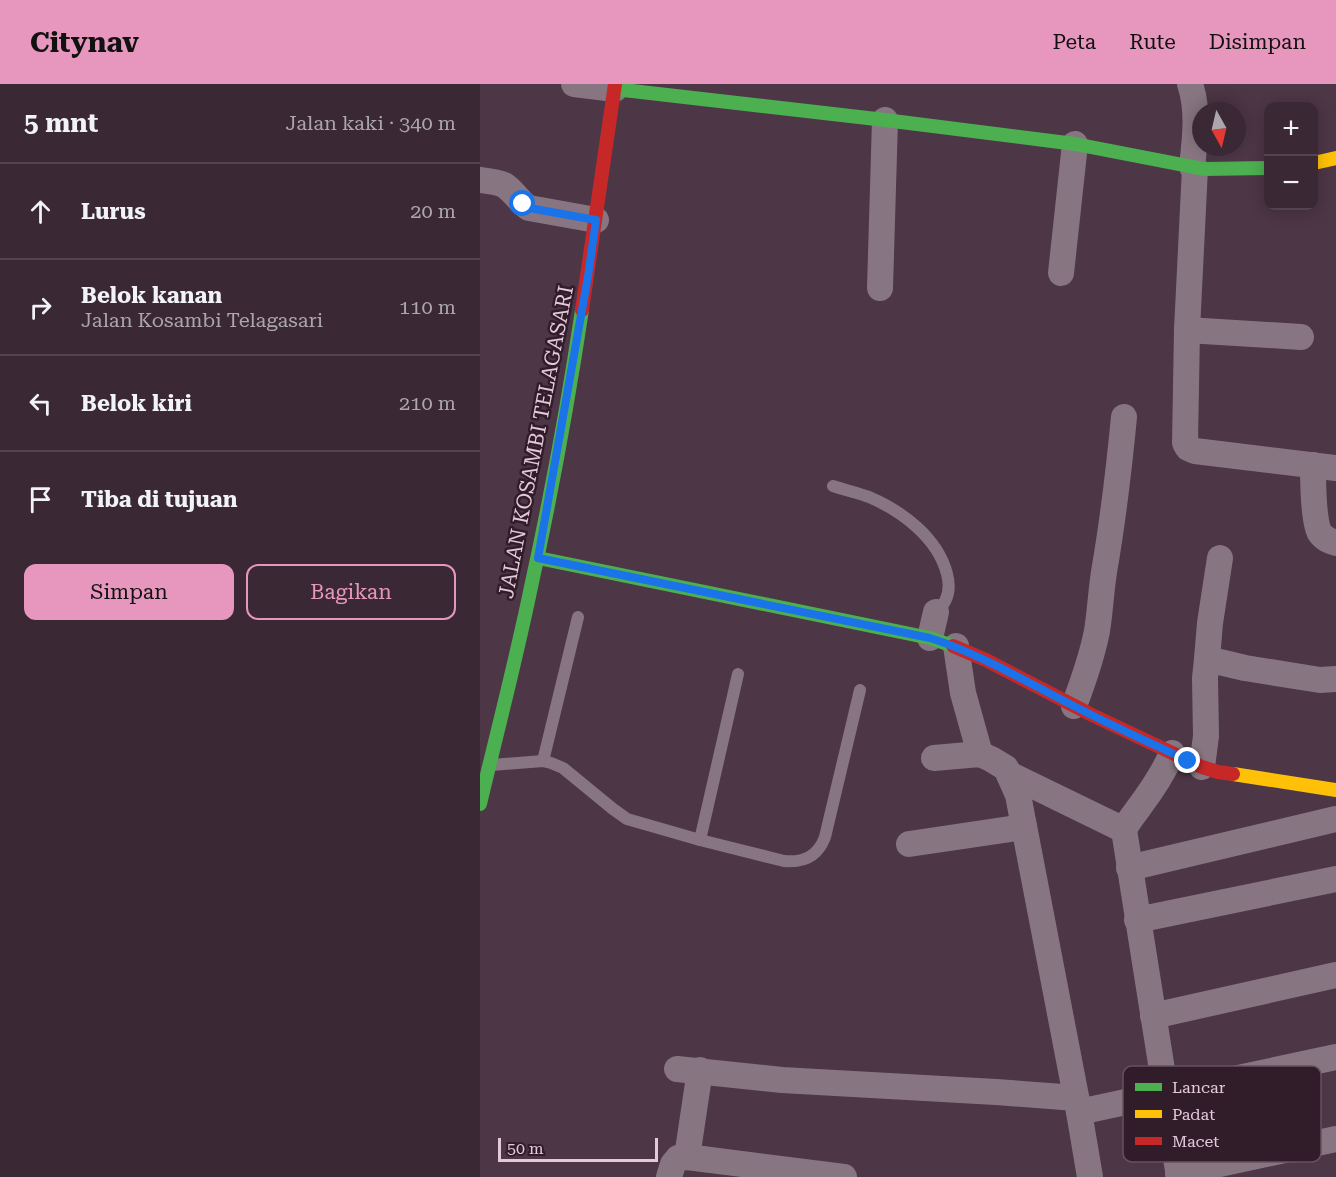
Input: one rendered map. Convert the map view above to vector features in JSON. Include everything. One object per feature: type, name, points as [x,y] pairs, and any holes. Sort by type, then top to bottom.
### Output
[{"type":"street","points":[[574,84],[615,86],[1074,144],[1204,169],[1264,168]]},
{"type":"street","points":[[1191,84],[1196,129],[1187,330],[1185,443],[1188,448],[1195,451],[1325,466],[1315,510],[1317,531],[1325,539],[1336,543]]},
{"type":"street","name":"JALAN KOSAMBI TELAGASARI","points":[[480,804],[538,558],[588,276],[615,86]]},
{"type":"street","points":[[880,288],[885,120]]},
{"type":"street","points":[[1061,273],[1074,144]]},
{"type":"street","points":[[1318,162],[1336,158]]},
{"type":"street","points":[[480,180],[504,185],[529,208],[596,220]]},
{"type":"street","points":[[1187,330],[1301,337]]},
{"type":"street","points":[[1074,706],[1085,677],[1102,600],[1124,417]]},
{"type":"street","points":[[538,558],[930,638],[978,656],[1074,706],[1202,767],[1227,774],[1336,790]]},
{"type":"street","points":[[1202,767],[1206,736],[1205,678],[1210,623],[1220,558]]},
{"type":"street","points":[[930,638],[936,612]]},
{"type":"street","points":[[956,646],[963,693],[980,754]]},
{"type":"street","points":[[1207,659],[1245,668],[1320,680],[1336,680]]},
{"type":"street","points":[[1161,1066],[1124,830],[1160,776],[1172,753]]},
{"type":"street","points":[[934,758],[980,754],[1001,763],[1006,768],[1018,795],[1090,1177]]},
{"type":"street","points":[[1009,774],[1124,830]]},
{"type":"street","points":[[1129,868],[1336,819]]},
{"type":"street","points":[[909,844],[1024,827]]},
{"type":"street","points":[[1137,920],[1336,879]]},
{"type":"street","points":[[1153,1016],[1336,975]]},
{"type":"street","points":[[1296,1066],[1336,1057]]},
{"type":"street","points":[[687,1157],[689,1069],[782,1080],[986,1091],[1077,1105],[1123,1100]]},
{"type":"street","points":[[1321,1142],[1336,1139]]},
{"type":"street","points":[[669,1177],[673,1164],[678,1158],[687,1157],[844,1177]]},
{"type":"street","points":[[1178,1175],[1235,1162]]},
{"type":"lane","points":[[833,486],[869,497],[893,510],[925,534],[945,564],[950,584],[946,600],[936,612]]},
{"type":"lane","points":[[543,761],[578,617]]},
{"type":"lane","points":[[700,840],[738,674]]},
{"type":"lane","points":[[489,765],[543,761],[558,765],[627,819],[784,861],[803,861],[816,852],[825,837],[860,690]]},
{"type":"traffic: fast","points":[[615,89],[1075,144],[1204,169],[1264,168]]},
{"type":"traffic: fast","points":[[480,804],[538,553],[559,449],[582,310]]},
{"type":"traffic: fast","points":[[538,558],[930,638],[953,646]]},
{"type":"traffic: slow","points":[[1318,162],[1336,158]]},
{"type":"traffic: slow","points":[[1233,774],[1336,790]]},
{"type":"traffic: jam","points":[[582,310],[615,84]]},
{"type":"traffic: jam","points":[[953,646],[986,660],[1090,714],[1202,767],[1233,774]]},
{"type":"route","points":[[523,204],[529,208],[596,220],[538,558],[930,638],[956,646],[1083,711],[1188,761]]}]
